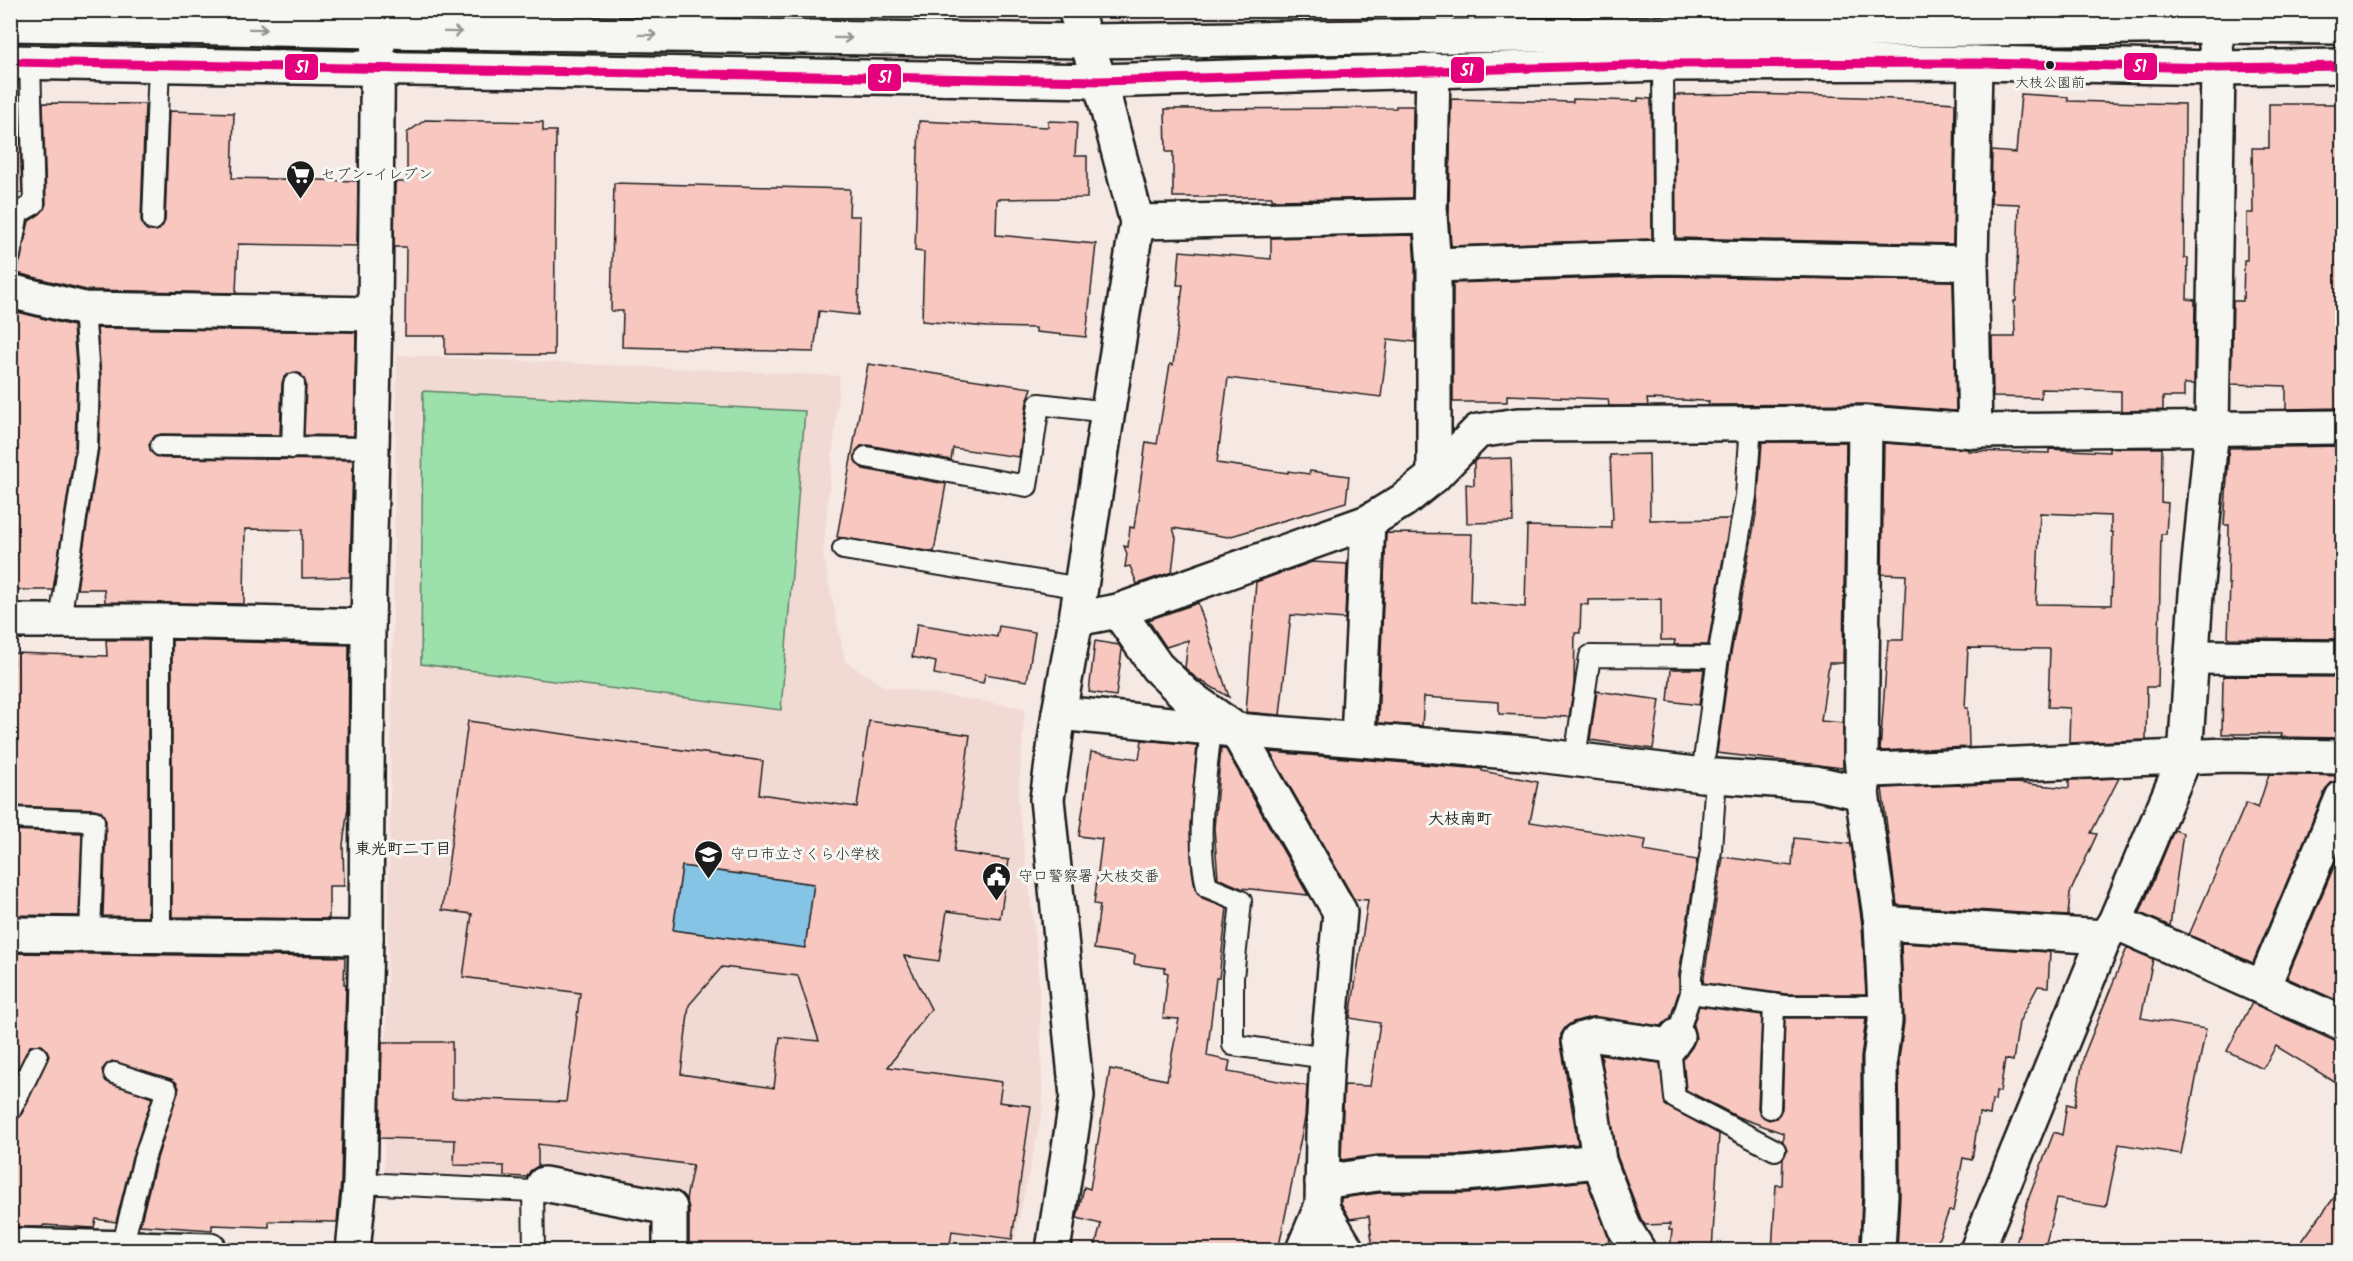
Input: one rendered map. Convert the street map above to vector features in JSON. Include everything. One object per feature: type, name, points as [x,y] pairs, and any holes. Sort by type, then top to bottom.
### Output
[{"type":"street","points":[[1977,1251],[2110,929],[2185,757],[2212,428],[2218,68],[2213,18]]},
{"type":"street","points":[[10,24],[378,21],[1080,26],[2213,18],[2343,27]]},
{"type":"street","points":[[353,1251],[360,1184],[366,938],[368,626],[375,314],[378,21]]},
{"type":"street","points":[[1053,1251],[1077,1096],[1047,799],[1137,222],[1100,81],[1080,26]]},
{"type":"street","points":[[20,62],[1100,81],[1663,64],[1975,63],[2218,68],[2343,66]]},
{"type":"street","points":[[1975,63],[1971,263],[1975,431]]},
{"type":"street","points":[[1433,70],[1430,216],[1434,265],[1434,476]]},
{"type":"street","points":[[1137,222],[1430,216]]},
{"type":"street","points":[[1434,265],[1664,257],[1971,263]]},
{"type":"street","points":[[10,291],[84,309],[375,314]]},
{"type":"street","points":[[1078,603],[1118,611],[1368,522],[1404,500],[1434,476],[1478,431],[1518,425],[1865,423],[1975,431],[2343,427]]},
{"type":"street","points":[[1865,423],[1862,781],[1881,923],[1885,1022],[1880,1058],[1881,1195],[1878,1251]]},
{"type":"street","points":[[1358,740],[1368,522]]},
{"type":"street","points":[[1118,611],[1157,667],[1224,729],[1340,912],[1327,1058],[1322,1193],[1323,1210],[1347,1251]]},
{"type":"street","points":[[10,621],[160,621],[368,626]]},
{"type":"street","points":[[2192,657],[2343,658]]},
{"type":"street","points":[[1059,713],[1575,759],[1709,775],[1816,783],[1862,781],[1873,770],[2228,755],[2343,757]]},
{"type":"street","points":[[2263,987],[2343,798]]},
{"type":"street","points":[[1881,923],[2110,929],[2263,987],[2343,1023]]},
{"type":"street","points":[[10,934],[366,938]]},
{"type":"street","points":[[1638,1251],[1624,1227],[1599,1161],[1579,1040],[1596,1035],[1674,1041]]},
{"type":"street","points":[[1322,1193],[1378,1174],[1465,1174],[1599,1161]]},
{"type":"street","points":[[539,1188],[670,1208],[670,1251]]},
{"type":"street","points":[[1303,1251],[1322,1193]]},
{"type":"street","points":[[10,1245],[45,1248],[210,1251]]},
{"type":"lane","points":[[10,256],[18,213],[34,204],[20,62]]},
{"type":"lane","points":[[1663,64],[1664,257]]},
{"type":"lane","points":[[153,220],[159,65]]},
{"type":"lane","points":[[60,620],[87,448],[88,376],[84,309]]},
{"type":"lane","points":[[292,448],[294,384]]},
{"type":"lane","points":[[866,457],[1027,486],[1039,404],[1108,412]]},
{"type":"lane","points":[[1751,424],[1746,496],[1718,657],[1709,775],[1711,850],[1691,976],[1691,993],[1674,1041],[1675,1098],[1775,1150]]},
{"type":"lane","points":[[161,446],[372,448]]},
{"type":"lane","points":[[843,549],[1078,603]]},
{"type":"lane","points":[[160,621],[160,934]]},
{"type":"lane","points":[[1575,759],[1590,656],[1718,657]]},
{"type":"lane","points":[[1224,729],[1205,795],[1202,865],[1207,887],[1241,901],[1233,978],[1233,1045],[1327,1058]]},
{"type":"lane","points":[[10,818],[94,821],[90,935]]},
{"type":"lane","points":[[1691,993],[1774,1004],[1884,1006]]},
{"type":"lane","points":[[1770,1108],[1774,1004]]},
{"type":"lane","points":[[10,1111],[37,1056]]},
{"type":"lane","points":[[114,1073],[167,1090],[143,1162],[122,1248]]},
{"type":"lane","points":[[360,1184],[539,1188],[534,1251]]},
{"type":"shaded area","name":"守口市立さくら小学校","points":[[397,355],[840,376],[823,554],[845,661],[883,686],[1025,708],[1018,801],[1038,958],[1043,1108],[1012,1250],[681,1250],[679,1202],[531,1182],[384,1178]]},
{"type":"green space","points":[[423,391],[805,411],[781,710],[421,664]]},
{"type":"water","points":[[682,866],[814,884],[805,948],[673,930]]},
{"type":"building","points":[[1755,94],[1955,103],[1953,244],[1676,238],[1675,95]]},
{"type":"building","points":[[2021,94],[2068,97],[2068,101],[2185,104],[2184,258],[2188,258],[2187,299],[2195,300],[2194,384],[2184,384],[2184,397],[2163,397],[2163,410],[2121,411],[2121,391],[2041,389],[2041,398],[1993,397],[1992,337],[2015,337],[2014,301],[2016,301],[2019,204],[1991,203],[1992,151],[2016,153]]},
{"type":"building","points":[[1638,98],[1651,99],[1652,239],[1451,246],[1449,215],[1451,99],[1573,102],[1573,99],[1638,101]]},
{"type":"building","points":[[10,102],[19,102],[22,193],[10,193]]},
{"type":"building","points":[[43,103],[145,104],[141,220],[147,230],[159,230],[165,221],[169,111],[234,113],[232,178],[358,181],[357,246],[238,244],[236,293],[86,290],[17,273],[29,221],[40,214],[46,204]]},
{"type":"building","points":[[2269,104],[2343,104],[2343,408],[2286,409],[2286,386],[2231,384],[2233,301],[2243,301],[2244,260],[2247,260],[2247,213],[2253,213],[2252,148],[2269,148]]},
{"type":"building","points":[[1396,106],[1413,106],[1412,198],[1272,200],[1272,197],[1173,197],[1173,152],[1166,152],[1165,109],[1396,108]]},
{"type":"building","points":[[425,120],[543,122],[543,131],[556,131],[554,355],[445,354],[445,336],[405,336],[406,247],[394,247],[395,182],[407,182],[407,133]]},
{"type":"building","points":[[919,121],[1048,127],[1048,121],[1077,122],[1075,156],[1087,156],[1087,198],[997,199],[996,235],[1096,244],[1086,337],[1036,332],[1036,328],[987,327],[922,321],[924,252],[915,251]]},
{"type":"building","points":[[614,183],[850,189],[849,216],[860,216],[858,315],[819,311],[814,352],[622,347],[623,311],[611,311]]},
{"type":"building","points":[[1413,235],[1415,342],[1388,339],[1381,397],[1228,378],[1217,463],[1288,473],[1288,471],[1309,474],[1310,471],[1349,476],[1346,502],[1228,537],[1173,528],[1176,538],[1172,572],[1137,584],[1130,566],[1125,567],[1127,554],[1124,546],[1128,547],[1130,527],[1134,528],[1146,442],[1157,444],[1170,364],[1173,365],[1183,285],[1177,285],[1180,251],[1271,259],[1271,238]]},
{"type":"building","points":[[1664,276],[1953,281],[1956,411],[1865,404],[1708,405],[1709,401],[1647,399],[1648,406],[1609,406],[1608,399],[1507,395],[1507,402],[1453,402],[1453,283]]},
{"type":"building","points":[[14,311],[73,326],[77,376],[75,447],[53,590],[14,590],[14,587],[10,586],[13,508],[10,508],[10,334],[14,334]]},
{"type":"building","points":[[97,328],[356,332],[354,436],[304,435],[306,384],[301,374],[294,372],[284,377],[282,383],[280,435],[161,434],[155,436],[149,445],[151,452],[161,458],[353,460],[350,577],[302,578],[302,530],[245,529],[244,604],[105,602],[104,589],[77,589],[99,448],[101,376]]},
{"type":"building","points":[[868,364],[1032,388],[1027,402],[1019,457],[953,448],[951,460],[868,445],[861,446],[857,450],[855,460],[863,469],[946,484],[934,552],[837,537]]},
{"type":"building","points":[[1762,442],[1846,442],[1843,663],[1829,663],[1821,721],[1843,723],[1843,768],[1717,753],[1730,659],[1757,509]]},
{"type":"building","points":[[1884,443],[1968,449],[1968,451],[2049,453],[2049,449],[2109,452],[2109,448],[2162,448],[2161,502],[2168,503],[2166,534],[2161,534],[2158,687],[2147,687],[2146,740],[2069,743],[2070,708],[2048,707],[2050,649],[1968,648],[1965,708],[1968,708],[1969,747],[1880,751],[1888,640],[1903,640],[1906,575],[1882,574]],"holes":[[[2040,513],[2111,516],[2111,532],[2113,532],[2111,605],[2036,604]]]},
{"type":"building","points":[[2343,446],[2343,639],[2228,638],[2229,525],[2224,525],[2229,448]]},
{"type":"building","points":[[1649,454],[1650,520],[1730,519],[1708,645],[1674,645],[1675,640],[1661,640],[1661,599],[1588,600],[1588,605],[1581,604],[1580,633],[1575,633],[1574,684],[1569,717],[1499,714],[1499,702],[1424,697],[1422,726],[1378,723],[1386,533],[1472,534],[1470,602],[1525,607],[1527,526],[1611,528],[1611,520],[1613,520],[1610,455]]},
{"type":"building","points":[[1511,458],[1513,522],[1467,523],[1466,484],[1474,485],[1474,462],[1477,459]]},
{"type":"building","points":[[1312,562],[1347,564],[1345,619],[1291,615],[1280,715],[1246,712],[1256,582]]},
{"type":"building","points":[[1198,603],[1229,697],[1196,678],[1185,668],[1188,640],[1166,647],[1148,620]]},
{"type":"building","points":[[917,624],[997,637],[999,626],[1035,632],[1027,681],[985,674],[983,683],[934,674],[936,662],[912,657]]},
{"type":"building","points":[[106,640],[148,640],[148,917],[103,916],[106,821],[101,811],[10,806],[10,696],[12,696],[13,653],[107,656]]},
{"type":"building","points":[[172,640],[349,645],[348,807],[343,845],[344,886],[329,886],[329,919],[172,917]]},
{"type":"building","points":[[1095,641],[1119,645],[1122,650],[1116,696],[1089,692]]},
{"type":"building","points":[[1671,669],[1704,669],[1699,705],[1668,701]]},
{"type":"building","points":[[2223,676],[2343,677],[2343,738],[2281,737],[2282,734],[2222,734]]},
{"type":"building","points":[[1597,691],[1660,700],[1653,749],[1590,740]]},
{"type":"building","points":[[468,721],[763,761],[759,794],[857,807],[869,721],[970,735],[954,852],[1009,860],[1000,918],[947,911],[939,961],[904,956],[931,1009],[888,1067],[1002,1082],[999,1102],[1031,1106],[1012,1239],[952,1231],[949,1251],[710,1251],[689,1247],[689,1208],[686,1199],[693,1165],[538,1144],[538,1166],[530,1171],[527,1177],[504,1176],[504,1166],[454,1165],[455,1140],[380,1138],[382,1042],[452,1042],[452,1098],[566,1102],[580,993],[463,977],[472,914],[442,910]],"holes":[[[682,866],[814,884],[805,948],[673,930]],[[722,967],[798,976],[819,1041],[780,1037],[774,1088],[681,1074],[689,1005]]]},
{"type":"building","points":[[1142,740],[1197,745],[1190,827],[1195,889],[1202,898],[1227,908],[1207,1056],[1230,1061],[1228,1072],[1307,1086],[1305,1118],[1278,1251],[1094,1251],[1101,1224],[1077,1218],[1084,1187],[1090,1189],[1110,1069],[1167,1080],[1179,1019],[1163,1018],[1168,973],[1165,972],[1165,968],[1134,964],[1135,955],[1094,949],[1100,905],[1094,904],[1102,839],[1079,836],[1091,752],[1139,759]]},
{"type":"building","points":[[1221,748],[1225,748],[1308,895],[1241,888],[1218,878],[1214,828]]},
{"type":"building","points":[[1270,752],[1482,769],[1482,771],[1538,782],[1530,822],[1646,840],[1644,851],[1697,860],[1679,974],[1679,991],[1670,1019],[1661,1026],[1591,1017],[1573,1022],[1561,1034],[1578,1144],[1464,1155],[1378,1155],[1341,1160],[1344,1085],[1370,1086],[1380,1023],[1350,1018],[1368,900],[1354,899]]},
{"type":"building","points":[[2269,774],[2343,776],[2343,780],[2331,783],[2325,791],[2253,963],[2189,935],[2246,803],[2258,808]]},
{"type":"building","points":[[2119,778],[2091,833],[2097,834],[2070,893],[2068,916],[1897,905],[1882,788],[2016,783],[2069,788],[2069,780]]},
{"type":"building","points":[[10,830],[82,833],[79,916],[10,915]]},
{"type":"building","points":[[2174,830],[2183,833],[2170,926],[2140,913]]},
{"type":"building","points":[[1794,838],[1851,844],[1862,925],[1866,994],[1786,994],[1703,983],[1723,857],[1792,866]]},
{"type":"building","points":[[2343,845],[2343,985],[2336,1000],[2287,978]]},
{"type":"building","points":[[1901,943],[2050,952],[2048,987],[2038,986],[2019,1022],[2013,1061],[2005,1059],[2000,1092],[1996,1091],[1995,1101],[1992,1100],[1990,1115],[1979,1113],[1972,1160],[1963,1158],[1953,1211],[1949,1211],[1934,1251],[1897,1251],[1900,1195],[1899,1059],[1904,1022]]},
{"type":"building","points":[[2127,948],[2153,959],[2141,1018],[2206,1029],[2181,1154],[2119,1144],[2106,1207],[2057,1199],[2044,1251],[2014,1251],[2029,1197],[2054,1132],[2062,1135],[2067,1104],[2075,1106],[2084,1055]]},
{"type":"building","points":[[10,953],[345,957],[341,1182],[337,1222],[269,1221],[269,1227],[212,1225],[212,1230],[140,1225],[155,1165],[179,1088],[171,1079],[112,1061],[102,1070],[106,1081],[152,1098],[132,1158],[116,1222],[96,1219],[94,1228],[44,1225],[42,1227],[20,1227],[10,1222],[10,1123],[21,1116],[49,1056],[42,1045],[30,1046],[10,1083]]},
{"type":"building","points":[[2252,1003],[2343,1045],[2343,1087],[2276,1046],[2263,1069],[2227,1051]]},
{"type":"building","points":[[1699,1006],[1762,1015],[1758,1108],[1760,1114],[1769,1120],[1776,1118],[1782,1109],[1785,1018],[1866,1018],[1861,1058],[1860,1251],[1772,1251],[1776,1185],[1782,1185],[1783,1159],[1787,1150],[1783,1142],[1783,1133],[1738,1117],[1686,1090],[1683,1059],[1696,1038],[1693,1026]]},
{"type":"building","points":[[1601,1055],[1660,1063],[1665,1105],[1719,1134],[1712,1251],[1670,1251],[1672,1230],[1669,1230],[1670,1224],[1645,1225],[1641,1219],[1617,1156]]},
{"type":"building","points":[[1587,1181],[1608,1236],[1610,1251],[1373,1251],[1369,1216],[1350,1219],[1341,1203],[1341,1198],[1379,1193],[1467,1193]]},
{"type":"building","points":[[2343,1186],[2343,1251],[2295,1251],[2315,1223]]},
{"type":"transit line","name":"51","points":[[10,62],[1100,81],[1663,64],[1975,63],[2218,68],[2342,66]]},
{"type":"place","name":"大枝公園前","points":[[2050,65]]},
{"type":"place","name":"セブン-イレブン","points":[[300,200]]},
{"type":"place","name":"守口市立さくら小学校","points":[[709,880]]},
{"type":"place","name":"守口警察署 大枝交番","points":[[997,902]]},
{"type":"district","name":"大枝南町","points":[[1460,818]]},
{"type":"district","name":"東光町二丁目","points":[[403,848]]}]
